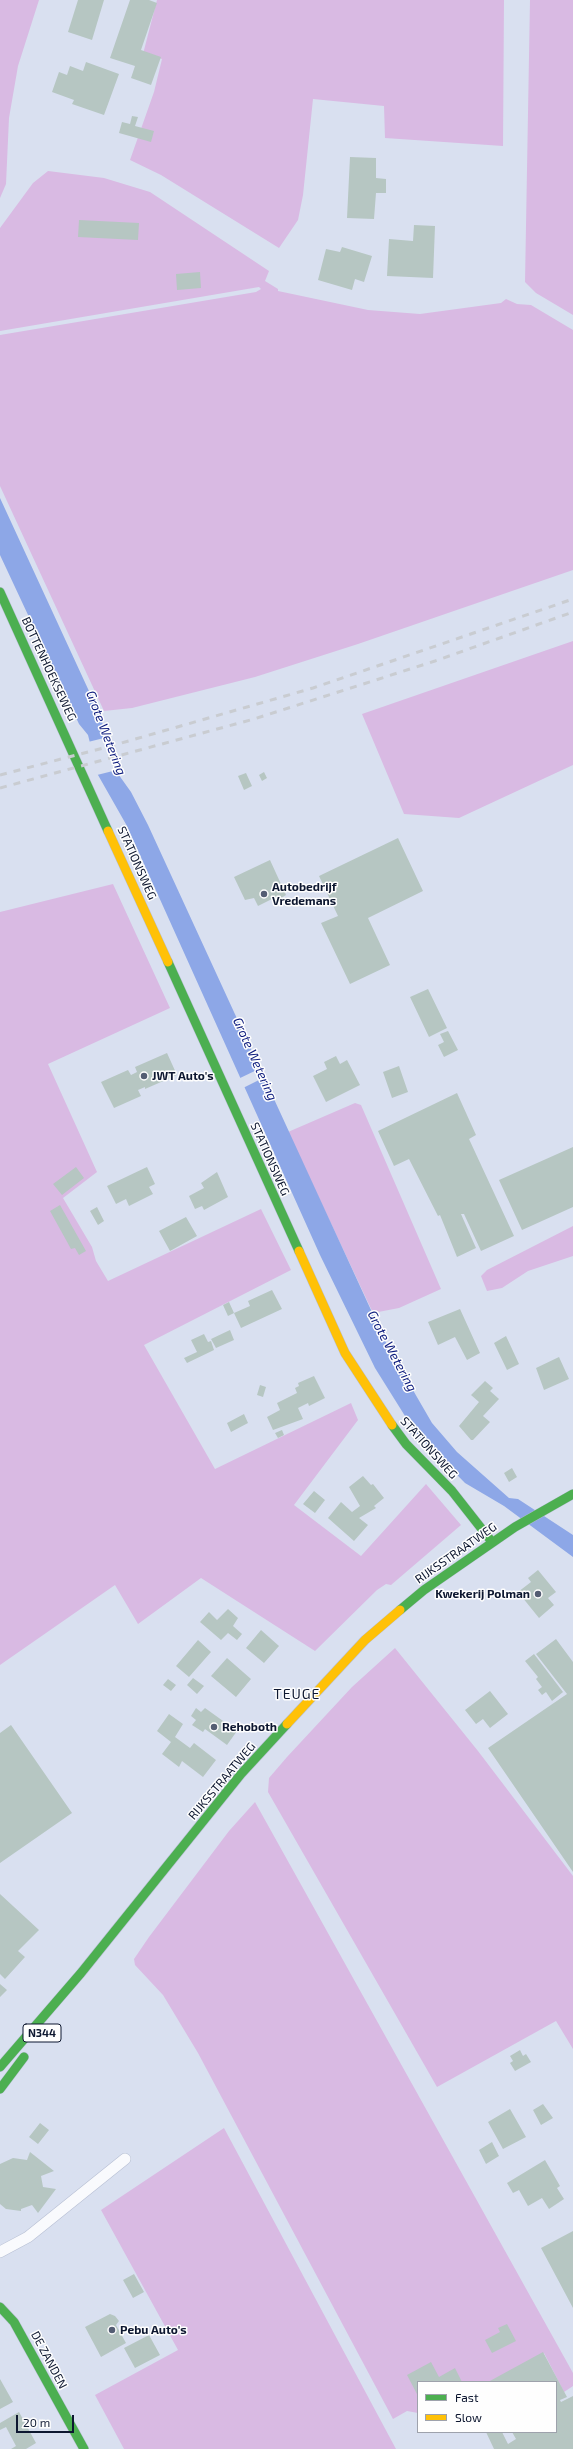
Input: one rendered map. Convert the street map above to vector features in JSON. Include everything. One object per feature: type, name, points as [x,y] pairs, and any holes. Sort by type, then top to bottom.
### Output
[{"type":"street","name":"BOTTENHOEKSEWEG","points":[[0,592],[75,755]]},
{"type":"street","name":"STATIONSWEG","points":[[75,755],[345,1353],[370,1394],[406,1444],[452,1491],[492,1542]]},
{"type":"street","name":"RIJKSSTRAATWEG","points":[[0,2067],[80,1973],[241,1774],[365,1640],[424,1590],[492,1542],[546,1508],[573,1494]]},
{"type":"street","name":"RIJKSSTRAATWEG","points":[[37,2039],[80,1973]]},
{"type":"street","name":"N344","points":[[0,2089],[28,2052]]},
{"type":"street","name":"DE ZANDEN","points":[[0,2307],[14,2322],[84,2449]]},
{"type":"lane","points":[[0,2252],[28,2237],[125,2159]]},
{"type":"shaded area","points":[[0,0],[39,0],[18,66],[9,118],[6,184],[0,198]]},
{"type":"shaded area","points":[[157,0],[504,0],[503,146],[385,138],[384,106],[313,99],[303,195],[298,220],[279,248],[161,175],[130,160],[154,92],[162,59],[143,54]]},
{"type":"shaded area","points":[[530,0],[573,0],[573,315],[536,293],[525,282]]},
{"type":"shaded area","points":[[48,171],[104,178],[150,192],[269,271],[265,281],[278,289],[278,291],[368,310],[420,314],[501,303],[506,299],[517,304],[531,305],[573,330],[573,570],[358,644],[255,677],[132,708],[104,711],[0,486],[0,335],[256,292],[261,289],[259,287],[0,331],[0,228],[33,183]]},
{"type":"shaded area","points":[[573,641],[573,765],[459,818],[404,814],[362,714]]},
{"type":"shaded area","points":[[113,884],[170,1008],[48,1064],[97,1172],[63,1198],[92,1247],[96,1261],[108,1281],[261,1209],[291,1270],[144,1345],[215,1469],[351,1403],[358,1420],[294,1505],[361,1556],[426,1484],[461,1525],[391,1585],[386,1584],[377,1590],[315,1651],[201,1578],[138,1624],[115,1585],[0,1665],[0,912]]},
{"type":"shaded area","points":[[355,1103],[361,1105],[441,1289],[399,1308],[373,1313],[288,1132]]},
{"type":"shaded area","points":[[573,1226],[573,1256],[528,1271],[502,1288],[487,1291],[481,1276],[487,1270]]},
{"type":"shaded area","points":[[395,1648],[478,1751],[573,1876],[573,2049],[556,2021],[437,2087],[268,1792],[269,1778],[287,1757],[352,1687]]},
{"type":"shaded area","points":[[255,1802],[573,2373],[573,2386],[564,2392],[544,2353],[496,2381],[417,2381],[417,2413],[407,2411],[393,2419],[198,2053],[163,1995],[135,1965],[134,1959],[149,1937],[229,1831]]},
{"type":"shaded area","points":[[224,2128],[396,2449],[124,2449],[95,2395],[178,2350],[101,2210]]},
{"type":"water","name":"Grote Wetering","points":[[0,498],[100,715],[116,771],[131,792],[148,825],[388,1347],[432,1423],[457,1452],[509,1498],[518,1499],[573,1535],[573,1557],[504,1506],[465,1483],[415,1432],[375,1368],[320,1255],[127,826],[98,775],[88,735],[79,724],[0,555]]},
{"type":"pier","points":[[108,737],[117,770],[97,775],[88,742]]},
{"type":"pier","points":[[261,1068],[265,1077],[243,1088],[238,1079]]},
{"type":"building","points":[[78,0],[104,0],[92,40],[68,32]]},
{"type":"building","points":[[130,0],[149,0],[157,3],[141,50],[161,57],[151,85],[131,78],[135,66],[110,58]]},
{"type":"building","points":[[86,62],[119,74],[104,115],[72,104],[74,100],[52,92],[59,72],[67,75],[70,66],[83,71]]},
{"type":"building","points":[[132,116],[138,117],[135,126],[154,131],[151,142],[119,133],[122,122],[130,124]]},
{"type":"building","points":[[350,157],[376,158],[376,178],[386,179],[386,193],[376,193],[374,219],[347,218]]},
{"type":"building","points":[[79,220],[139,223],[138,240],[78,237]]},
{"type":"building","points":[[414,225],[435,226],[433,278],[387,276],[389,239],[413,241]]},
{"type":"building","points":[[342,247],[372,256],[364,282],[355,279],[352,290],[318,280],[326,249],[340,252]]},
{"type":"building","points":[[200,272],[201,288],[177,290],[176,274]]},
{"type":"building","points":[[264,772],[267,778],[262,781],[259,775]]},
{"type":"building","points":[[246,773],[252,786],[244,790],[238,776]]},
{"type":"building","points":[[398,838],[423,891],[368,918],[390,965],[350,984],[321,923],[338,916],[319,876]]},
{"type":"building","points":[[270,860],[286,895],[278,900],[276,897],[258,906],[254,898],[245,900],[234,877]]},
{"type":"building","points":[[428,989],[447,1028],[429,1037],[410,997]]},
{"type":"building","points":[[448,1031],[458,1050],[444,1057],[438,1045],[444,1042],[440,1034]]},
{"type":"building","points":[[167,1053],[177,1075],[145,1089],[145,1087],[138,1090],[141,1096],[114,1108],[101,1082],[128,1070],[131,1075],[137,1072],[135,1067]]},
{"type":"building","points":[[336,1056],[340,1064],[347,1060],[360,1085],[326,1102],[313,1076],[327,1069],[324,1062]]},
{"type":"building","points":[[399,1066],[408,1092],[392,1098],[383,1072]]},
{"type":"building","points":[[457,1093],[476,1135],[469,1139],[514,1236],[481,1251],[464,1214],[461,1214],[476,1248],[457,1257],[440,1215],[438,1216],[409,1159],[394,1166],[378,1131]]},
{"type":"building","points":[[573,1147],[573,1207],[522,1230],[499,1180]]},
{"type":"building","points":[[76,1167],[84,1178],[62,1195],[53,1184]]},
{"type":"building","points":[[147,1167],[155,1184],[149,1187],[153,1194],[129,1206],[126,1199],[116,1204],[107,1186]]},
{"type":"building","points":[[217,1172],[228,1197],[204,1210],[202,1206],[195,1209],[189,1196],[204,1188],[201,1183]]},
{"type":"building","points":[[60,1205],[86,1251],[79,1255],[75,1248],[71,1249],[50,1211]]},
{"type":"building","points":[[97,1207],[104,1221],[98,1225],[90,1211]]},
{"type":"building","points":[[186,1217],[197,1236],[170,1251],[159,1231]]},
{"type":"building","points":[[272,1290],[282,1309],[241,1328],[234,1313],[250,1306],[248,1301]]},
{"type":"building","points":[[229,1302],[234,1313],[228,1316],[223,1305]]},
{"type":"building","points":[[460,1309],[480,1353],[467,1360],[455,1337],[438,1345],[428,1322]]},
{"type":"building","points":[[230,1330],[234,1340],[216,1348],[211,1339]]},
{"type":"building","points":[[204,1334],[208,1342],[211,1341],[214,1350],[187,1363],[184,1358],[197,1352],[191,1340]]},
{"type":"building","points":[[506,1336],[519,1364],[507,1370],[494,1343]]},
{"type":"building","points":[[559,1357],[569,1379],[544,1390],[536,1368]]},
{"type":"building","points":[[314,1376],[325,1398],[309,1406],[308,1403],[298,1408],[303,1419],[273,1430],[267,1417],[280,1410],[277,1403],[297,1393],[295,1388],[299,1386],[298,1383]]},
{"type":"building","points":[[485,1381],[493,1388],[490,1391],[499,1399],[483,1416],[490,1422],[473,1440],[471,1440],[459,1426],[479,1402],[471,1395]]},
{"type":"building","points":[[260,1385],[266,1387],[263,1397],[257,1395]]},
{"type":"building","points":[[244,1414],[248,1423],[231,1432],[227,1423]]},
{"type":"building","points":[[282,1430],[284,1435],[278,1438],[275,1433]]},
{"type":"building","points":[[512,1468],[517,1477],[509,1482],[504,1473]]},
{"type":"building","points":[[363,1476],[371,1485],[373,1484],[384,1498],[374,1506],[376,1508],[359,1518],[368,1525],[354,1541],[328,1518],[341,1502],[352,1512],[360,1506],[349,1487]]},
{"type":"building","points":[[314,1491],[325,1500],[315,1513],[303,1504]]},
{"type":"building","points":[[538,1570],[556,1592],[548,1598],[554,1605],[539,1618],[518,1592],[531,1582],[528,1578]]},
{"type":"building","points":[[228,1609],[238,1618],[233,1626],[242,1634],[237,1640],[228,1633],[221,1640],[200,1622],[209,1612],[217,1620]]},
{"type":"building","points":[[261,1630],[279,1646],[264,1663],[246,1648]]},
{"type":"building","points":[[556,1639],[573,1662],[573,1872],[488,1748],[567,1694],[536,1654]]},
{"type":"building","points":[[198,1640],[211,1652],[189,1677],[176,1666]]},
{"type":"building","points":[[534,1654],[563,1692],[552,1701],[546,1692],[542,1695],[538,1690],[542,1687],[536,1679],[538,1677],[525,1661]]},
{"type":"building","points":[[227,1658],[251,1679],[236,1697],[211,1676]]},
{"type":"building","points":[[193,1678],[204,1686],[197,1694],[187,1685]]},
{"type":"building","points":[[168,1679],[176,1685],[171,1691],[163,1685]]},
{"type":"building","points":[[490,1691],[508,1714],[490,1728],[483,1719],[476,1724],[465,1710]]},
{"type":"building","name":"Rehoboth","points":[[196,1708],[201,1712],[205,1708],[237,1731],[227,1745],[205,1729],[203,1732],[192,1725],[196,1720],[191,1716]]},
{"type":"building","points":[[169,1714],[183,1724],[175,1737],[190,1748],[194,1743],[216,1760],[203,1777],[182,1761],[179,1767],[162,1754],[171,1742],[157,1731]]},
{"type":"building","points":[[11,1725],[72,1813],[0,1863],[0,1733]]},
{"type":"building","points":[[0,1894],[39,1930],[18,1951],[25,1957],[5,1979],[0,1974]]},
{"type":"building","points":[[0,1984],[7,1990],[0,1997]]},
{"type":"building","points":[[520,2050],[523,2056],[526,2054],[531,2062],[515,2071],[510,2063],[513,2061],[510,2056]]},
{"type":"building","points":[[543,2104],[553,2118],[541,2125],[533,2110]]},
{"type":"building","points":[[510,2109],[526,2137],[503,2149],[488,2122]]},
{"type":"building","points":[[40,2123],[49,2130],[38,2144],[29,2137]]},
{"type":"building","points":[[492,2142],[499,2156],[486,2164],[479,2150]]},
{"type":"building","points":[[30,2152],[54,2171],[41,2176],[43,2187],[56,2189],[38,2213],[32,2205],[21,2209],[21,2211],[6,2209],[0,2204],[0,2164],[13,2158],[27,2160]]},
{"type":"building","points":[[545,2160],[560,2186],[557,2188],[564,2199],[549,2209],[542,2198],[528,2206],[519,2190],[513,2193],[507,2183]]},
{"type":"building","points":[[573,2231],[573,2308],[541,2248]]},
{"type":"building","points":[[134,2274],[144,2292],[133,2298],[123,2280]]},
{"type":"building","points":[[110,2314],[115,2316],[119,2321],[116,2325],[126,2343],[101,2357],[85,2327]]},
{"type":"building","points":[[507,2324],[516,2341],[492,2353],[485,2340],[500,2332],[498,2328]]},
{"type":"building","points":[[149,2335],[160,2355],[135,2368],[124,2348]]},
{"type":"building","points":[[543,2352],[567,2397],[560,2400],[561,2402],[573,2396],[573,2449],[494,2449],[486,2433],[502,2433],[508,2444],[516,2439],[513,2433],[557,2433],[557,2381],[490,2381]]},
{"type":"building","points":[[431,2362],[439,2377],[455,2368],[462,2381],[417,2381],[417,2394],[407,2375]]},
{"type":"building","points":[[0,2379],[13,2402],[0,2409]]},
{"type":"building","points":[[19,2412],[36,2443],[26,2449],[11,2449],[16,2446],[6,2427],[0,2430],[0,2423]]},
{"type":"railway","points":[[0,775],[111,746],[313,688],[573,599]]},
{"type":"railway","points":[[0,788],[254,719],[435,661],[573,612]]},
{"type":"traffic: fast","points":[[0,592],[108,831]]},
{"type":"traffic: fast","points":[[168,962],[299,1251]]},
{"type":"traffic: fast","points":[[392,1425],[406,1444],[452,1491],[492,1542]]},
{"type":"traffic: fast","points":[[400,1610],[424,1590],[515,1527],[573,1494]]},
{"type":"traffic: fast","points":[[0,2067],[81,1973],[241,1774],[287,1724]]},
{"type":"traffic: fast","points":[[0,2089],[24,2057]]},
{"type":"traffic: fast","points":[[0,2307],[14,2322],[84,2449]]},
{"type":"traffic: slow","points":[[108,831],[168,962]]},
{"type":"traffic: slow","points":[[299,1251],[345,1353],[392,1425]]},
{"type":"traffic: slow","points":[[287,1724],[365,1640],[400,1610]]},
{"type":"place","name":"Autobedrijf Vredemans","points":[[264,894]]},
{"type":"place","name":"JWT Auto's","points":[[144,1076]]},
{"type":"place","name":"Kwekerij Polman","points":[[538,1594]]},
{"type":"place","name":"Rehoboth","points":[[214,1727]]},
{"type":"place","name":"Pebu Auto's","points":[[112,2330]]},
{"type":"district","name":"TEUGE","points":[[297,1694]]}]
